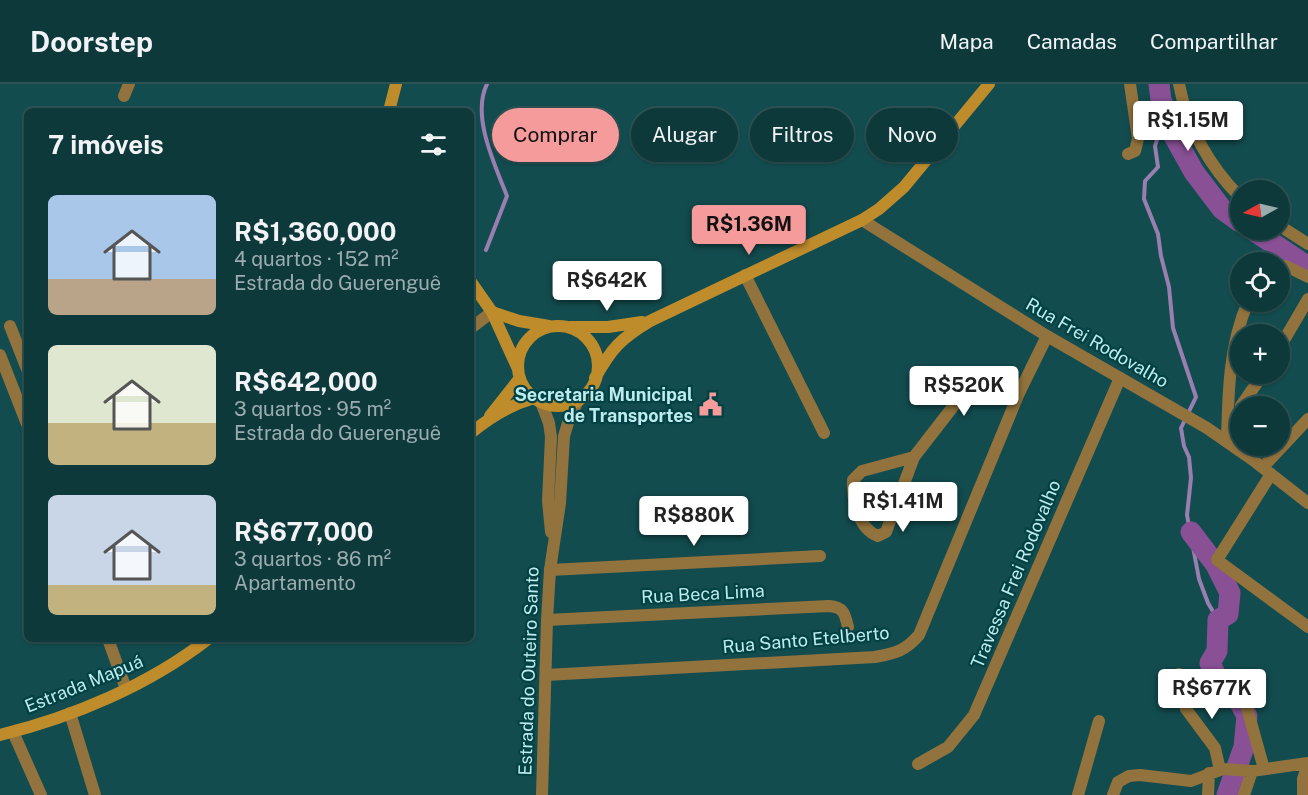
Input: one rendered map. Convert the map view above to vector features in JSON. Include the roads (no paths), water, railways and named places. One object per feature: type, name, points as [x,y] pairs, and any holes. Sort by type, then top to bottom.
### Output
[{"type":"main road","points":[[390,108],[396,84]]},
{"type":"main road","points":[[474,431],[488,419],[520,402],[538,400],[560,405],[578,400],[586,394],[613,348],[621,339],[650,321],[862,220],[879,209],[904,187],[989,84]]},
{"type":"main road","points":[[474,286],[492,312],[525,389],[538,400]]},
{"type":"main road","points":[[492,312],[519,321],[566,327],[608,327],[650,321]]},
{"type":"main road","points":[[488,419],[519,374],[521,350],[526,342],[542,329],[551,326]]},
{"type":"main road","points":[[566,327],[585,337],[592,346],[596,356],[595,378]]},
{"type":"main road","name":"Estrada Mapuá","points":[[0,735],[70,713],[126,689],[178,661],[204,642]]},
{"type":"street","points":[[1128,154],[1135,151],[1138,139],[1130,84]]},
{"type":"street","points":[[1179,84],[1186,109],[1205,152],[1230,186]]},
{"type":"street","name":"Rua Frei Rodovalho","points":[[862,220],[1047,336],[1207,428],[1308,503]]},
{"type":"street","points":[[1290,232],[1308,244]]},
{"type":"street","points":[[1290,269],[1308,277]]},
{"type":"street","points":[[745,275],[824,433]]},
{"type":"street","points":[[1290,330],[1308,299]]},
{"type":"street","points":[[474,326],[492,312]]},
{"type":"street","points":[[1227,441],[1233,356],[1243,312]]},
{"type":"street","points":[[10,326],[24,361]]},
{"type":"street","name":"Rua Santo Etelberto","points":[[546,675],[875,657],[896,653],[909,647],[919,635],[1019,393],[1047,336]]},
{"type":"street","points":[[0,355],[24,416]]},
{"type":"street","name":"Travessa Frei Rodovalho","points":[[918,764],[948,747],[974,715],[1120,378]]},
{"type":"street","points":[[914,457],[862,471],[853,480],[853,498],[866,529],[872,534],[878,536],[886,532],[914,457],[969,386],[975,382],[990,381],[1019,393]]},
{"type":"street","name":"Estrada do Outeiro Santo","points":[[538,400],[549,423],[551,437],[548,501],[553,548]]},
{"type":"street","name":"Estrada do Outeiro Santo","points":[[542,795],[550,570],[560,503],[564,436],[578,400]]},
{"type":"street","points":[[1308,419],[1267,471],[1217,560],[1308,627]]},
{"type":"street","points":[[1227,427],[1230,423]]},
{"type":"street","name":"Rua Beca Lima","points":[[550,570],[820,556]]},
{"type":"street","name":"Rua Beca Lima","points":[[547,620],[838,606],[842,609],[848,627]]},
{"type":"street","points":[[109,642],[126,689]]},
{"type":"street","points":[[1179,675],[1186,709],[1215,748],[1218,770],[1208,795]]},
{"type":"street","points":[[1239,679],[1253,770],[1244,795]]},
{"type":"street","points":[[70,713],[95,795]]},
{"type":"street","points":[[1078,795],[1099,721]]},
{"type":"street","points":[[13,732],[41,795]]},
{"type":"street","points":[[1113,795],[1118,782],[1129,776],[1181,781],[1199,778],[1218,770],[1253,770],[1308,764],[1303,779],[1303,795]]},
{"type":"waterway","points":[[486,250],[507,196],[491,155],[483,125],[483,97],[487,84]]},
{"type":"waterway","points":[[1159,84],[1161,100],[1175,138],[1194,172],[1222,209],[1230,215]]},
{"type":"waterway","points":[[1161,100],[1163,121],[1155,146],[1158,167],[1145,181],[1144,199],[1158,234],[1169,287],[1173,328],[1196,397],[1181,428],[1184,446],[1189,457],[1191,478],[1187,515],[1199,579],[1208,603],[1218,620]]},
{"type":"waterway","points":[[1268,240],[1308,267]]},
{"type":"waterway","points":[[1191,532],[1216,565],[1230,593],[1228,614],[1218,620],[1217,651],[1210,663],[1216,676],[1235,694],[1247,716],[1244,747],[1227,795]]},
{"type":"place","name":"Secretaria Municipal de Transportes","points":[[711,405]]}]
